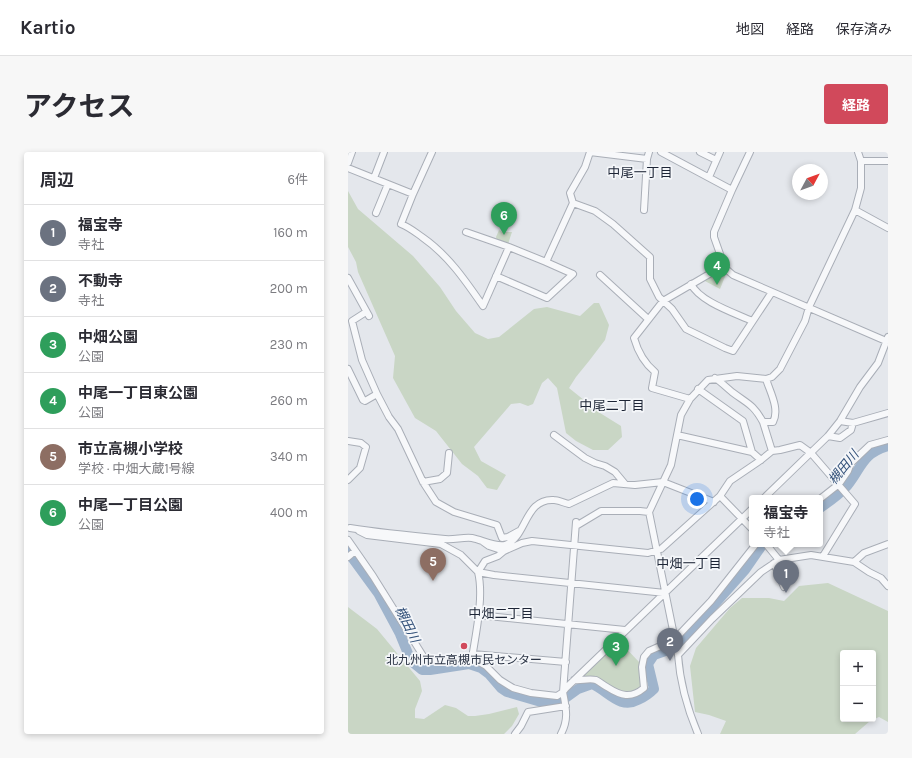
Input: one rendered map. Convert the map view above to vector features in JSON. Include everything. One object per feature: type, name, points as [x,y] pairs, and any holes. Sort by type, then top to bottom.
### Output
[{"type":"street","points":[[348,163],[352,152]]},
{"type":"street","points":[[374,178],[384,152]]},
{"type":"street","points":[[432,152],[401,224],[434,245],[462,276],[483,306],[509,246]]},
{"type":"street","points":[[546,262],[573,203],[570,193],[590,152],[648,155],[644,210]]},
{"type":"street","points":[[661,152],[732,190]]},
{"type":"street","points":[[700,152],[716,160]]},
{"type":"street","points":[[709,177],[720,152]]},
{"type":"street","points":[[750,152],[714,232],[714,238],[725,268],[733,275],[887,340],[878,363],[860,387],[840,421],[828,436],[767,495]]},
{"type":"street","points":[[698,734],[683,693],[677,653],[649,512],[671,465],[681,415],[690,399],[698,389],[708,380],[715,378],[744,376],[766,379],[772,377],[780,369],[805,321],[809,307],[855,210],[861,188],[861,161],[858,152]]},
{"type":"street","points":[[861,161],[888,161]]},
{"type":"street","points":[[348,168],[413,194]]},
{"type":"street","points":[[376,213],[388,184]]},
{"type":"street","points":[[573,203],[595,211],[613,224],[650,257],[650,279],[658,297],[672,309],[686,329],[713,343],[733,351],[772,292]]},
{"type":"street","points":[[855,210],[888,228]]},
{"type":"street","points":[[466,232],[509,246],[573,274],[547,298],[496,276]]},
{"type":"street","points":[[690,399],[652,388],[655,372],[643,359],[634,338],[663,301],[711,273],[725,268]]},
{"type":"street","points":[[600,275],[648,319]]},
{"type":"street","points":[[348,278],[367,314],[352,320],[362,360],[377,394],[389,417],[398,429],[423,482],[436,502],[454,512],[497,525],[502,538],[508,537],[519,531]]},
{"type":"street","points":[[691,284],[694,290],[715,304],[752,321]]},
{"type":"street","points":[[348,369],[363,400],[365,401],[377,394]]},
{"type":"street","points":[[715,378],[732,392],[746,400],[757,411],[763,422],[772,451]]},
{"type":"street","points":[[763,422],[773,422],[776,411],[766,379]]},
{"type":"street","points":[[698,389],[743,421],[752,452]]},
{"type":"street","points":[[840,421],[853,424],[888,414]]},
{"type":"street","points":[[828,436],[840,438],[851,430],[853,424]]},
{"type":"street","points":[[554,435],[585,458],[606,466],[615,472],[625,484]]},
{"type":"street","points":[[677,436],[752,452],[761,460]]},
{"type":"street","points":[[823,498],[842,488],[851,463],[870,445],[888,440]]},
{"type":"street","points":[[348,441],[361,443],[366,447],[360,468],[348,480]]},
{"type":"street","points":[[473,656],[478,615],[480,581],[478,572],[485,561],[522,543],[532,541],[648,553],[656,551],[714,502],[730,481],[772,451],[800,445],[811,453],[855,504],[823,556]]},
{"type":"street","points":[[423,482],[440,479],[447,473],[449,453]]},
{"type":"street","points":[[349,527],[447,539],[471,538],[506,545],[516,538],[531,510],[536,505],[554,500],[569,504],[574,503],[594,491],[614,483],[635,485],[663,482],[714,502]]},
{"type":"street","points":[[720,496],[749,526]]},
{"type":"street","points":[[561,734],[567,720],[564,693],[576,524],[601,511],[649,512]]},
{"type":"street","points":[[473,656],[500,680],[513,688],[531,693],[557,696],[564,693],[574,680],[625,630],[749,512]]},
{"type":"street","points":[[349,527],[367,535],[441,544],[461,555],[478,572],[494,576],[665,593]]},
{"type":"street","points":[[348,540],[373,576],[425,659],[432,661],[461,660],[473,656],[566,662]]},
{"type":"street","points":[[482,541],[489,546],[504,551]]},
{"type":"street","points":[[854,562],[864,553],[888,544]]},
{"type":"street","points":[[574,680],[594,680],[619,694],[628,696],[639,693],[644,688],[642,668],[644,657],[649,651],[674,640],[711,601],[754,547]]},
{"type":"street","points":[[769,547],[777,561],[784,588]]},
{"type":"street","points":[[348,557],[355,551]]},
{"type":"street","points":[[677,653],[761,572],[777,561],[811,555],[854,562],[881,578],[888,586]]},
{"type":"street","points":[[478,615],[625,630]]},
{"type":"street","points":[[515,734],[528,712],[566,705]]},
{"type":"green space","points":[[348,191],[358,209],[413,256],[440,287],[456,311],[475,333],[488,339],[499,337],[534,309],[547,307],[580,316],[594,303],[599,303],[609,325],[605,340],[569,388],[600,413],[621,426],[622,437],[608,450],[593,450],[576,441],[566,433],[557,388],[548,378],[542,383],[533,404],[528,406],[520,403],[511,404],[474,447],[481,461],[506,475],[497,490],[487,488],[478,476],[462,464],[436,431],[415,418],[393,378],[395,356],[358,272],[356,262],[348,247]]},
{"type":"green space","points":[[499,230],[502,232],[512,232],[508,244],[497,241],[496,237]]},
{"type":"green space","points":[[720,273],[726,274],[720,289],[703,280]]},
{"type":"green space","points":[[828,583],[888,611],[888,722],[879,717],[876,718],[876,650],[840,650],[840,722],[869,722],[855,734],[720,734],[726,721],[695,712],[690,666],[696,648],[730,608],[742,598],[769,598],[784,601],[799,586]]},
{"type":"green space","points":[[348,607],[377,629],[420,681],[422,691],[415,709],[415,718],[424,719],[445,705],[456,708],[468,716],[489,714],[517,707],[519,714],[512,726],[504,734],[348,734]]},
{"type":"green space","points":[[618,640],[640,663],[642,686],[639,690],[626,694],[579,677]]},
{"type":"waterway","name":"槻田川","points":[[823,506],[847,486],[867,457],[879,449],[888,446]]},
{"type":"waterway","name":"槻田川","points":[[348,552],[378,593],[400,634],[411,661],[422,670],[469,664],[481,668],[507,692],[541,702],[560,702],[578,689],[592,684],[625,703],[640,699],[654,689],[648,664],[654,655],[671,649],[689,633],[745,570],[761,547]]},
{"type":"place","name":"中尾一丁目公園","points":[[504,235]]},
{"type":"place","name":"中尾一丁目東公園","points":[[717,285]]},
{"type":"place","name":"市立高槻小学校","points":[[433,581]]},
{"type":"place","name":"福宝寺","points":[[786,593]]},
{"type":"place","name":"北九州市立高槻市民センター","points":[[464,646]]},
{"type":"place","name":"不動寺","points":[[670,661]]},
{"type":"place","name":"中畑公園","points":[[616,666]]},
{"type":"district","name":"中尾一丁目","points":[[640,172]]},
{"type":"district","name":"中尾二丁目","points":[[612,405]]},
{"type":"district","name":"中畑一丁目","points":[[689,563]]},
{"type":"district","name":"中畑二丁目","points":[[501,613]]}]
